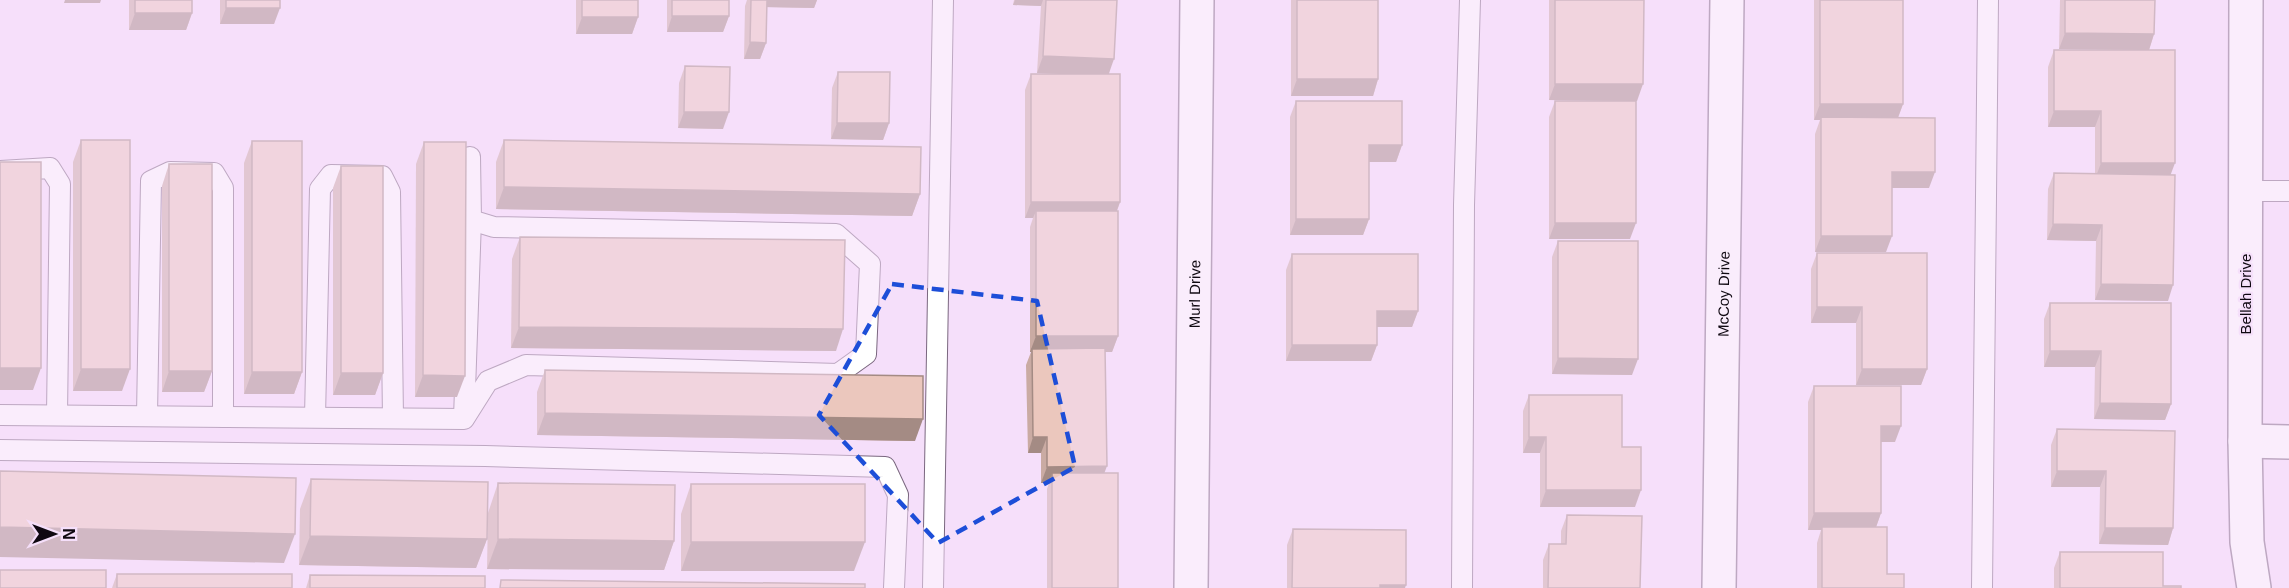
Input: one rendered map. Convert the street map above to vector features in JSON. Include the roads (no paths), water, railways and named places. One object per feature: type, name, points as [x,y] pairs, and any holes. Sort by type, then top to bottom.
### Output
[{"type":"street","name":"Murl Drive","points":[[1191,588],[1197,0]]},
{"type":"street","name":"McCoy Drive","points":[[1719,588],[1727,0]]},
{"type":"street","name":"Bellah Drive","points":[[2246,0],[2245,441],[2247,542],[2254,588]]},
{"type":"street","points":[[2245,441],[2289,441]]},
{"type":"lane","points":[[933,588],[943,0]]},
{"type":"lane","points":[[1462,588],[1464,205],[1470,0]]},
{"type":"lane","points":[[1982,588],[1988,0]]},
{"type":"lane","points":[[464,419],[471,220],[470,157]]},
{"type":"lane","points":[[0,171],[50,168],[60,184],[57,415]]},
{"type":"lane","points":[[147,416],[151,181],[170,172],[214,173],[223,188],[223,417]]},
{"type":"lane","points":[[315,417],[320,189],[331,175],[382,176],[390,192],[393,418]]},
{"type":"lane","points":[[2245,191],[2289,191]]},
{"type":"lane","points":[[464,419],[488,381],[526,365],[838,374],[866,354],[870,264],[836,234],[494,227],[471,220]]},
{"type":"lane","points":[[0,415],[464,419]]},
{"type":"lane","points":[[0,450],[485,456],[885,468],[898,495],[894,588]]}]
